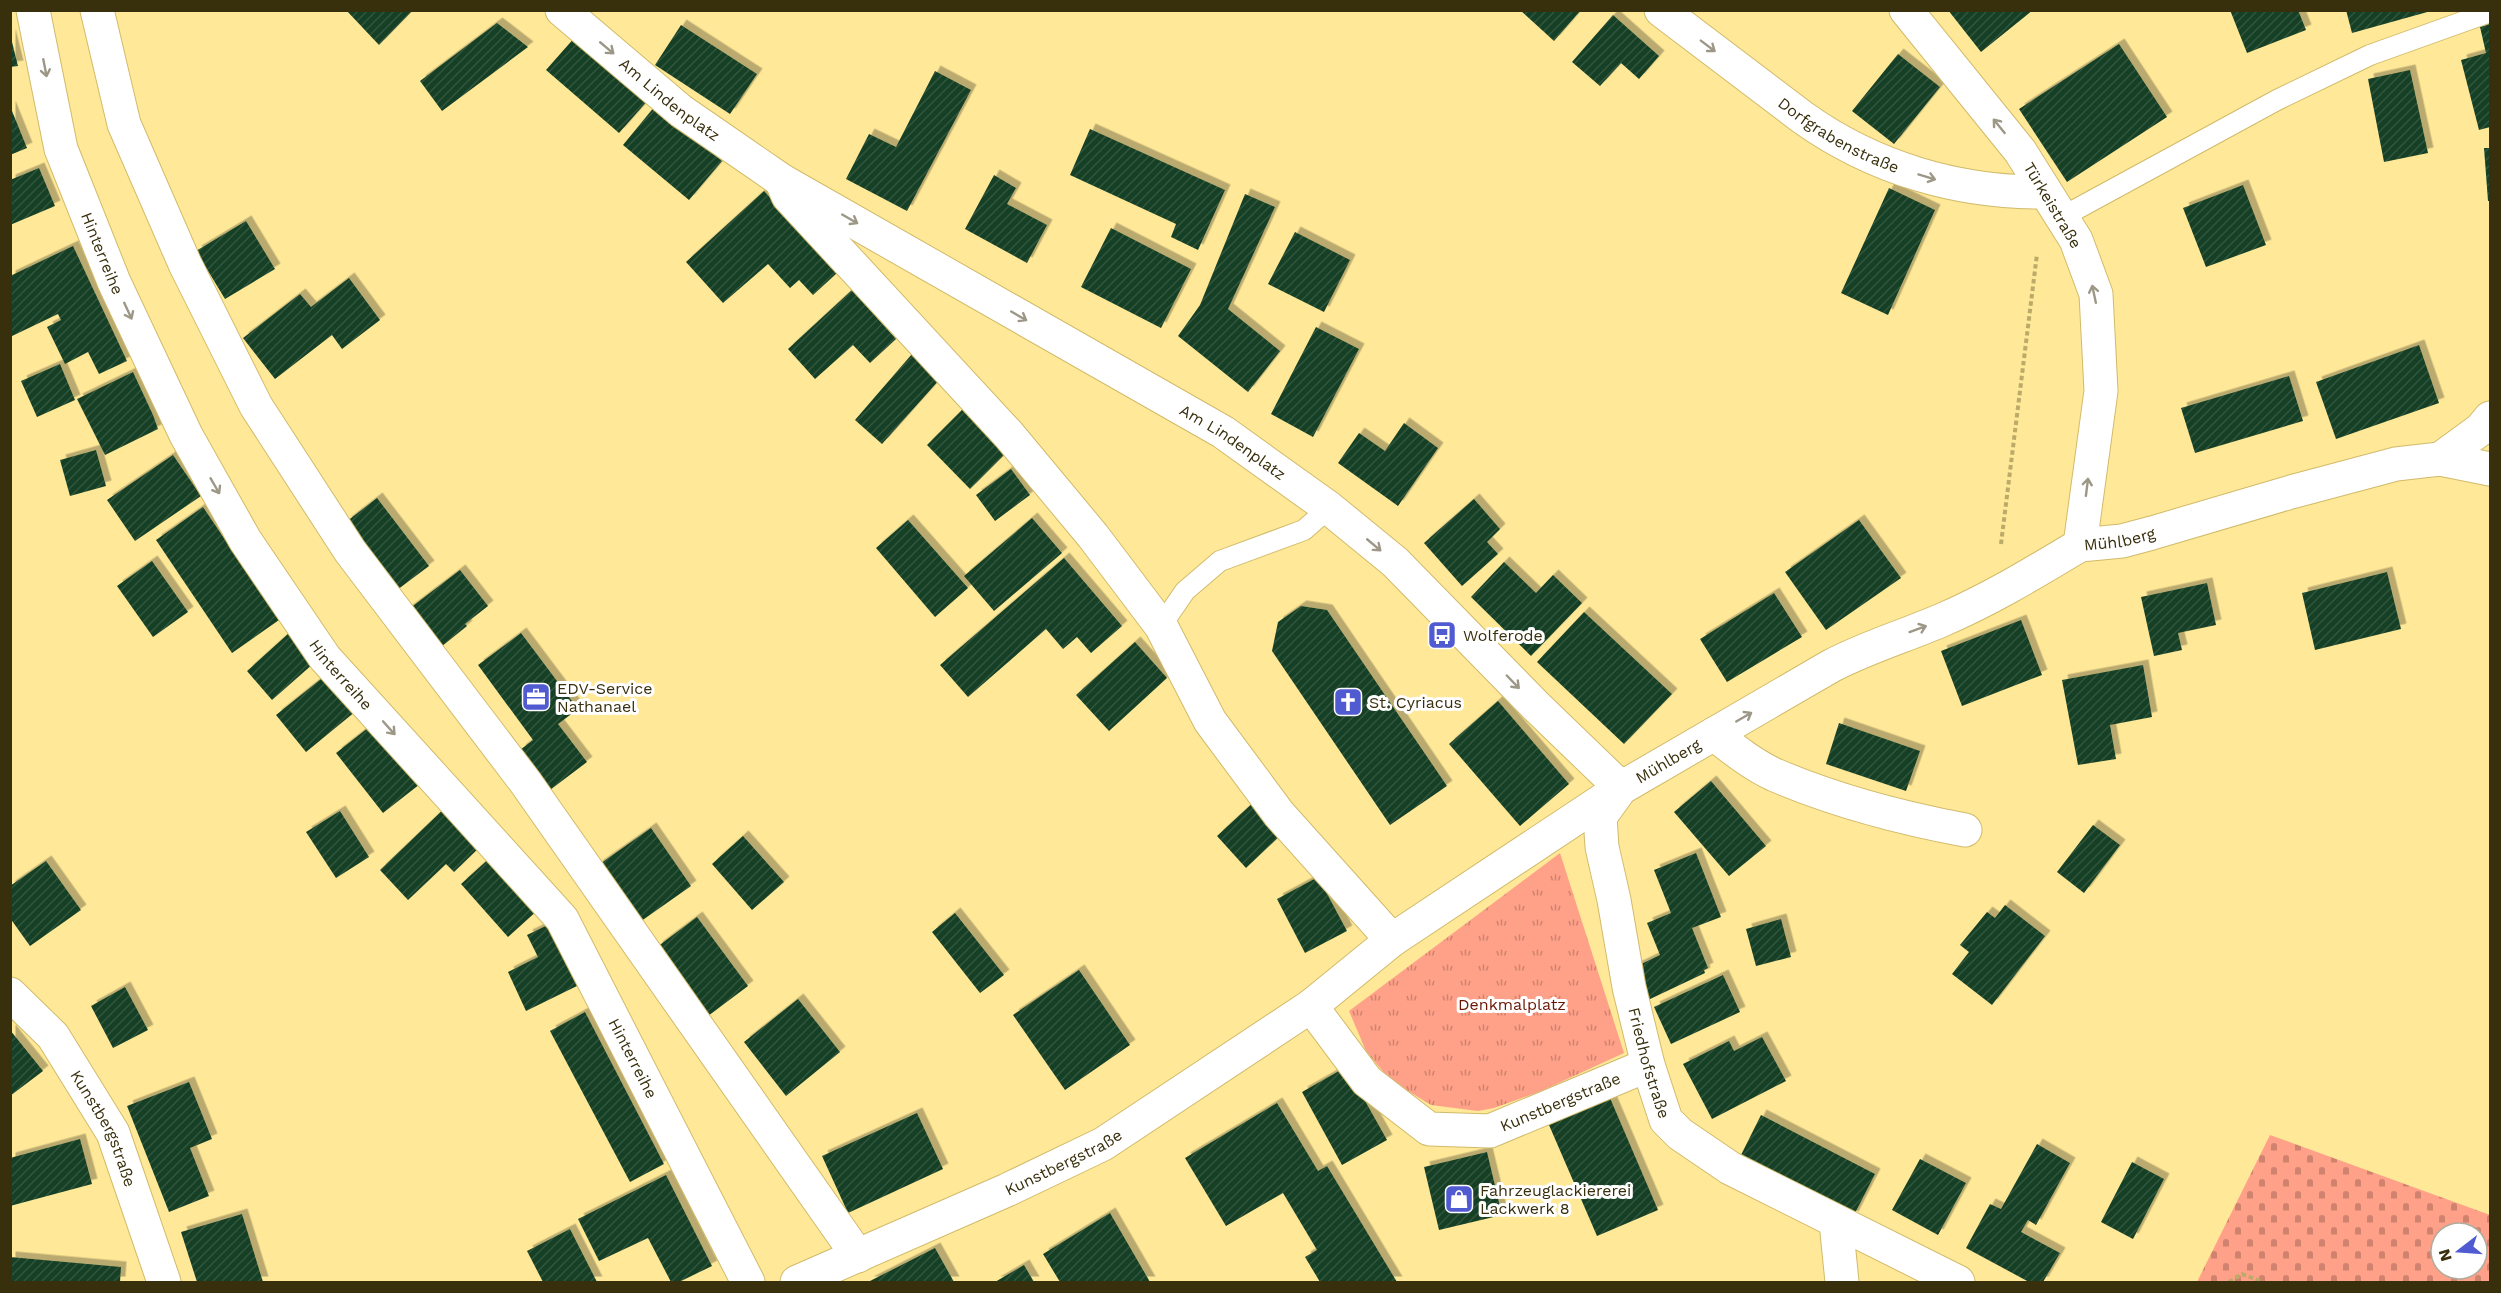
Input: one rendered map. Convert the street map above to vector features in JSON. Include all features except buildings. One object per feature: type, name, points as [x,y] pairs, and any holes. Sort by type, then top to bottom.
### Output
[{"type":"street","name":"Hinterreihe","points":[[33,10],[62,149],[114,282],[186,435],[245,540],[325,658],[562,919],[748,1282]]},
{"type":"street","points":[[97,10],[123,124],[185,264],[256,406],[350,551],[526,783],[858,1256]]},
{"type":"street","name":"Am Lindenplatz","points":[[562,10],[681,111],[781,180],[1223,432],[1329,508],[1395,562],[1535,705],[1621,788]]},
{"type":"street","name":"Dorfgrabenstraße","points":[[1661,10],[1802,117],[1850,147],[1885,162],[1955,185],[2006,193],[2053,205]]},
{"type":"street","name":"Türkeistraße","points":[[1906,10],[2020,151],[2076,240],[2096,294],[2101,392],[2080,545]]},
{"type":"street","name":"Am Lindenplatz","points":[[781,180],[788,196],[1009,435],[1093,536],[1161,626],[1210,722],[1279,813],[1392,940]]},
{"type":"street","points":[[2440,459],[2481,429],[2490,418]]},
{"type":"street","name":"Mühlberg","points":[[1621,788],[1854,654],[1941,620],[1994,596],[2080,545],[2122,541],[2396,464],[2440,459],[2490,469]]},
{"type":"street","name":"Mühlberg","points":[[1714,734],[1742,756],[1775,774],[1886,813],[1965,830]]},
{"type":"street","name":"Kunstbergstraße","points":[[796,1282],[1007,1190],[1103,1144],[1311,1006],[1392,940],[1621,788]]},
{"type":"street","name":"Friedhofstraße","points":[[1621,788],[1600,817],[1602,848],[1614,900],[1629,987],[1648,1065],[1666,1120],[1680,1134],[1730,1168],[1958,1282]]},
{"type":"street","name":"Kunstbergstraße","points":[[10,994],[53,1036],[113,1133],[164,1282]]},
{"type":"street","name":"Kunstbergstraße","points":[[1311,1006],[1367,1082],[1429,1129],[1490,1131],[1648,1065]]},
{"type":"street","points":[[1836,1222],[1842,1282]]},
{"type":"lane","points":[[2053,205],[2370,55],[2490,12]]},
{"type":"lane","points":[[1161,626],[1185,591],[1220,561],[1305,530],[1329,508]]},
{"type":"path","points":[[1994,596],[2038,252]]},
{"type":"path","points":[[2229,1282],[2242,1274],[2263,1282]]},
{"type":"green space","name":"Denkmalplatz","points":[[1560,853],[1624,1053],[1539,1092],[1494,1108],[1478,1111],[1431,1105],[1390,1080],[1366,1051],[1349,1011]]},
{"type":"green space","points":[[2270,1135],[2490,1215],[2490,1282],[2197,1282]]},
{"type":"place","name":"Wolferode","points":[[1442,635]]},
{"type":"place","name":"EDV-Service Nathanael","points":[[536,697]]},
{"type":"place","name":"St. Cyriacus","points":[[1348,702]]},
{"type":"place","name":"Fahrzeuglackiererei Lackwerk 8","points":[[1459,1199]]}]
